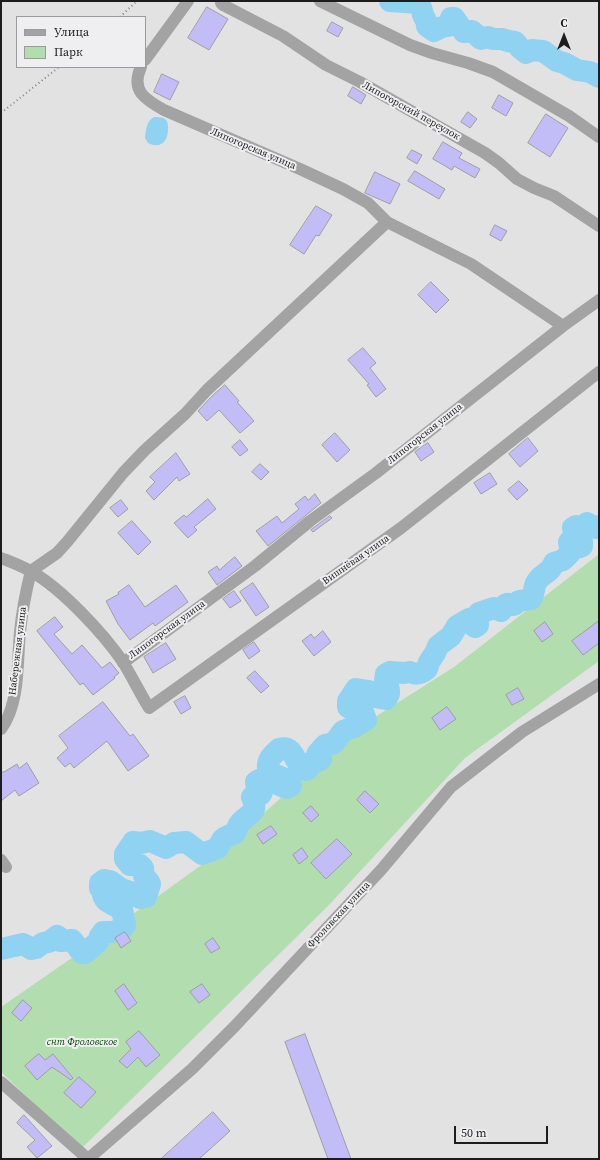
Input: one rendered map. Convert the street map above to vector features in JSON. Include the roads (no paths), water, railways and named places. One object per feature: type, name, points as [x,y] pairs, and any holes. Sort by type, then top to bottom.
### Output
[{"type":"street","points":[[146,59],[188,1]]},
{"type":"street","name":"Липогорский переулок","points":[[221,1],[223,5],[283,36],[326,65],[360,82],[485,153],[525,184],[554,196],[599,226]]},
{"type":"street","points":[[320,1],[410,45],[493,72],[569,116],[599,137]]},
{"type":"street","name":"Липогорская улица","points":[[123,663],[255,566],[310,521],[376,473],[563,326],[471,264],[387,222],[368,203],[343,189],[152,104],[140,92],[137,86],[138,73],[140,68]]},
{"type":"street","points":[[31,571],[57,553],[123,473],[145,450],[185,414],[207,390],[387,222]]},
{"type":"street","points":[[563,326],[599,300]]},
{"type":"street","name":"Вишнёвая улица","points":[[123,663],[149,708],[401,528],[599,372]]},
{"type":"street","points":[[1,558],[31,571],[46,581],[77,609],[109,644],[123,663]]},
{"type":"street","name":"Набережная улица","points":[[1,730],[6,722],[15,691],[21,619],[31,571]]},
{"type":"street","name":"Фроловская улица","points":[[88,1159],[192,1069],[235,1026],[381,870],[451,786],[522,732],[599,684]]},
{"type":"street","points":[[1,1083],[88,1159]]},
{"type":"water","points":[[154,117],[165,119],[168,125],[167,138],[160,145],[152,145],[148,143],[145,138],[149,121]]},
{"type":"waterway","points":[[390,1],[418,3],[427,22],[427,26],[434,31],[448,26],[451,18],[454,18],[464,32],[472,31],[481,39],[488,37],[515,42],[526,53],[532,50],[543,51],[557,61],[577,70],[590,72],[599,77]]},
{"type":"waterway","points":[[1,949],[23,944],[31,949],[36,948],[43,943],[49,942],[57,936],[61,941],[72,940],[82,953],[85,953],[98,942],[103,932],[112,932],[122,929],[125,925],[122,909],[106,900],[103,890],[100,888],[100,883],[104,880],[110,881],[121,889],[133,893],[140,898],[146,897],[150,884],[144,876],[143,868],[140,865],[130,865],[125,859],[125,854],[133,842],[141,843],[150,841],[166,848],[174,843],[186,842],[202,854],[218,848],[223,839],[235,833],[240,824],[253,811],[254,802],[252,797],[255,794],[261,794],[262,792],[261,789],[257,787],[256,782],[268,779],[283,787],[287,788],[291,786],[290,781],[273,774],[268,768],[269,760],[279,749],[283,748],[289,750],[303,769],[308,769],[310,763],[321,759],[317,755],[325,745],[334,743],[343,731],[366,720],[363,712],[353,710],[348,707],[348,701],[356,689],[369,691],[374,697],[386,699],[389,694],[385,680],[386,674],[390,672],[423,672],[427,669],[429,662],[438,646],[451,636],[457,626],[469,619],[475,627],[478,625],[479,613],[494,608],[501,611],[507,604],[514,605],[519,601],[531,599],[535,584],[538,580],[551,569],[554,563],[563,560],[571,552],[569,542],[572,542],[577,547],[582,546],[582,541],[574,532],[573,528],[576,526],[578,530],[581,530],[587,523],[596,528],[599,526]]},
{"type":"park label","name":"снт Фроловское","points":[[82,1042]]}]
